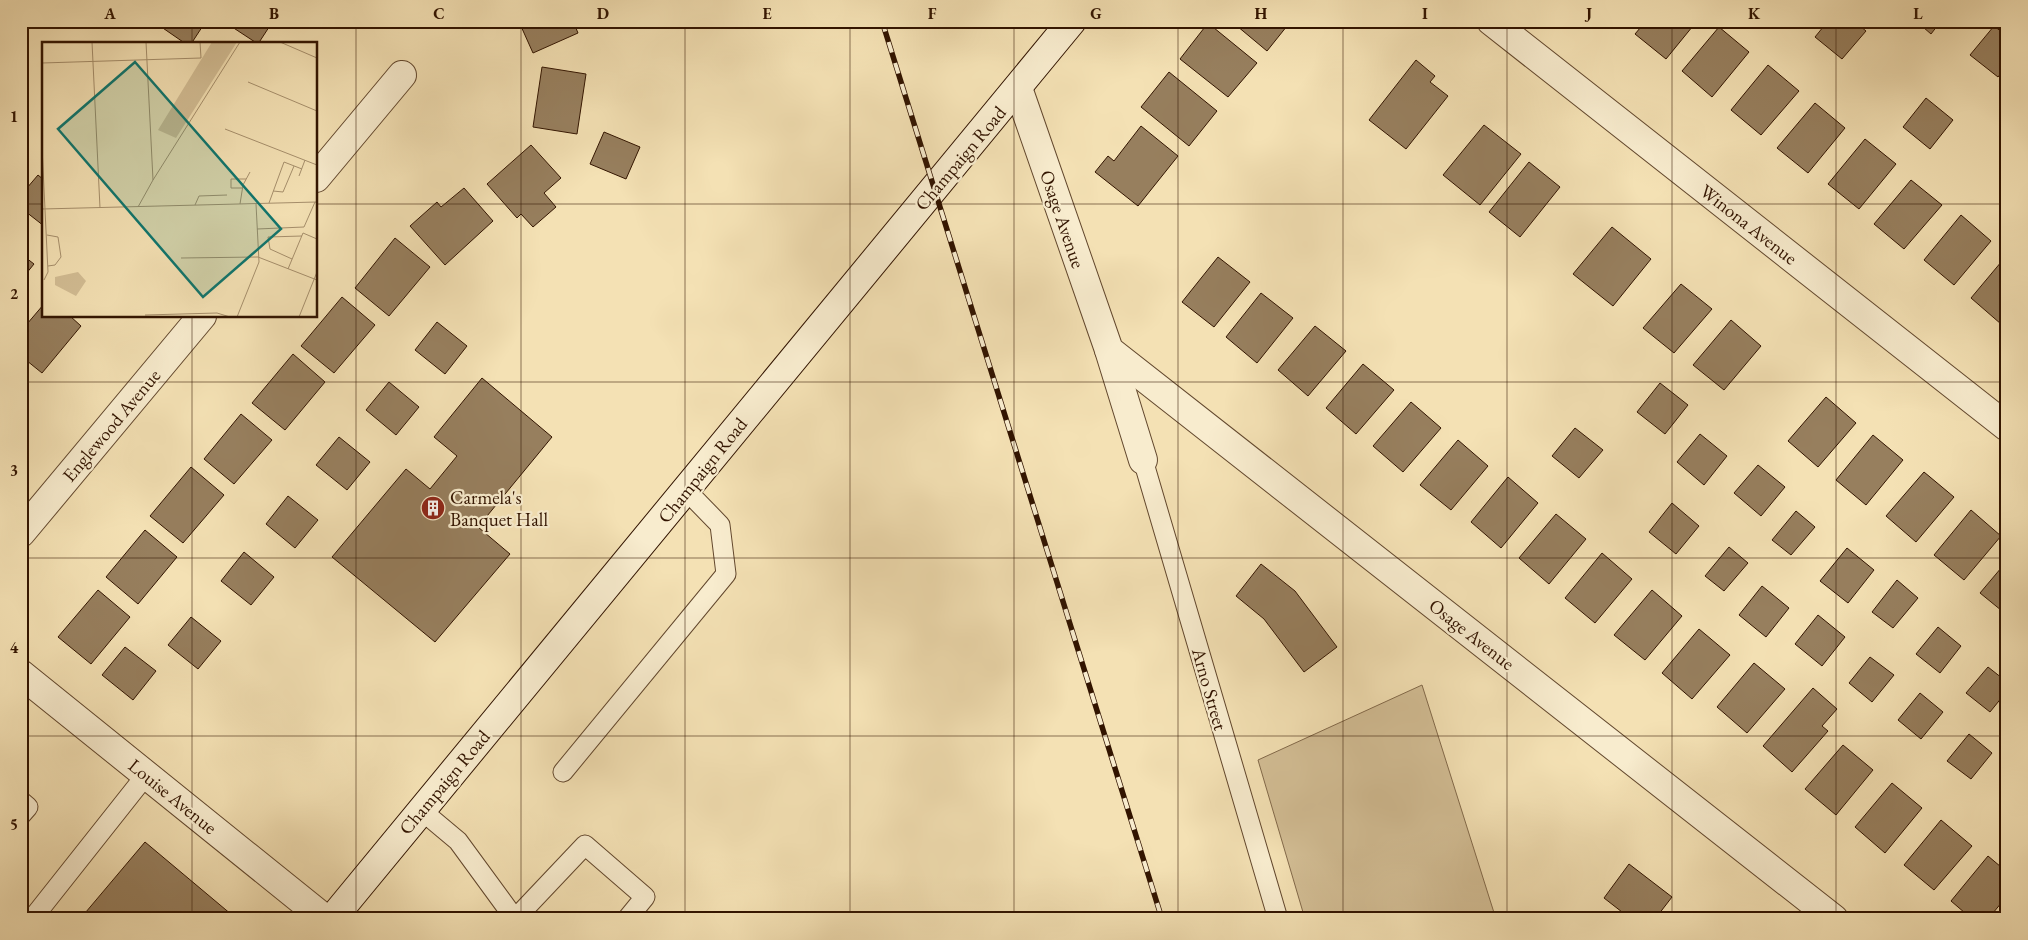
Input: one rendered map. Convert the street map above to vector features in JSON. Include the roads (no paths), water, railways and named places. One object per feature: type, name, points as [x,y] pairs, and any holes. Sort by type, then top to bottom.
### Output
[{"type":"street","name":"Champaign Road","points":[[332,919],[1072,21]]},
{"type":"street","name":"Winona Avenue","points":[[1491,21],[2007,427]]},
{"type":"street","points":[[318,176],[402,75]]},
{"type":"street","name":"Osage Avenue","points":[[1018,88],[1109,350],[1142,460]]},
{"type":"street","name":"Englewood Avenue","points":[[21,533],[200,318]]},
{"type":"street","name":"Osage Avenue","points":[[1109,350],[1834,919]]},
{"type":"street","name":"Louise Avenue","points":[[21,674],[325,919]]},
{"type":"lane","name":"Arno Street","points":[[1142,460],[1278,919]]},
{"type":"lane","points":[[563,772],[726,574],[720,524],[686,490]]},
{"type":"lane","points":[[32,919],[146,775]]},
{"type":"lane","points":[[21,801],[28,807],[21,815]]},
{"type":"lane","points":[[422,810],[458,841],[515,919],[585,845],[645,897],[626,919]]},
{"type":"railway","points":[[882,21],[1162,919]]},
{"type":"place","name":"Carmela's Banquet Hall","points":[[433,508]]}]
